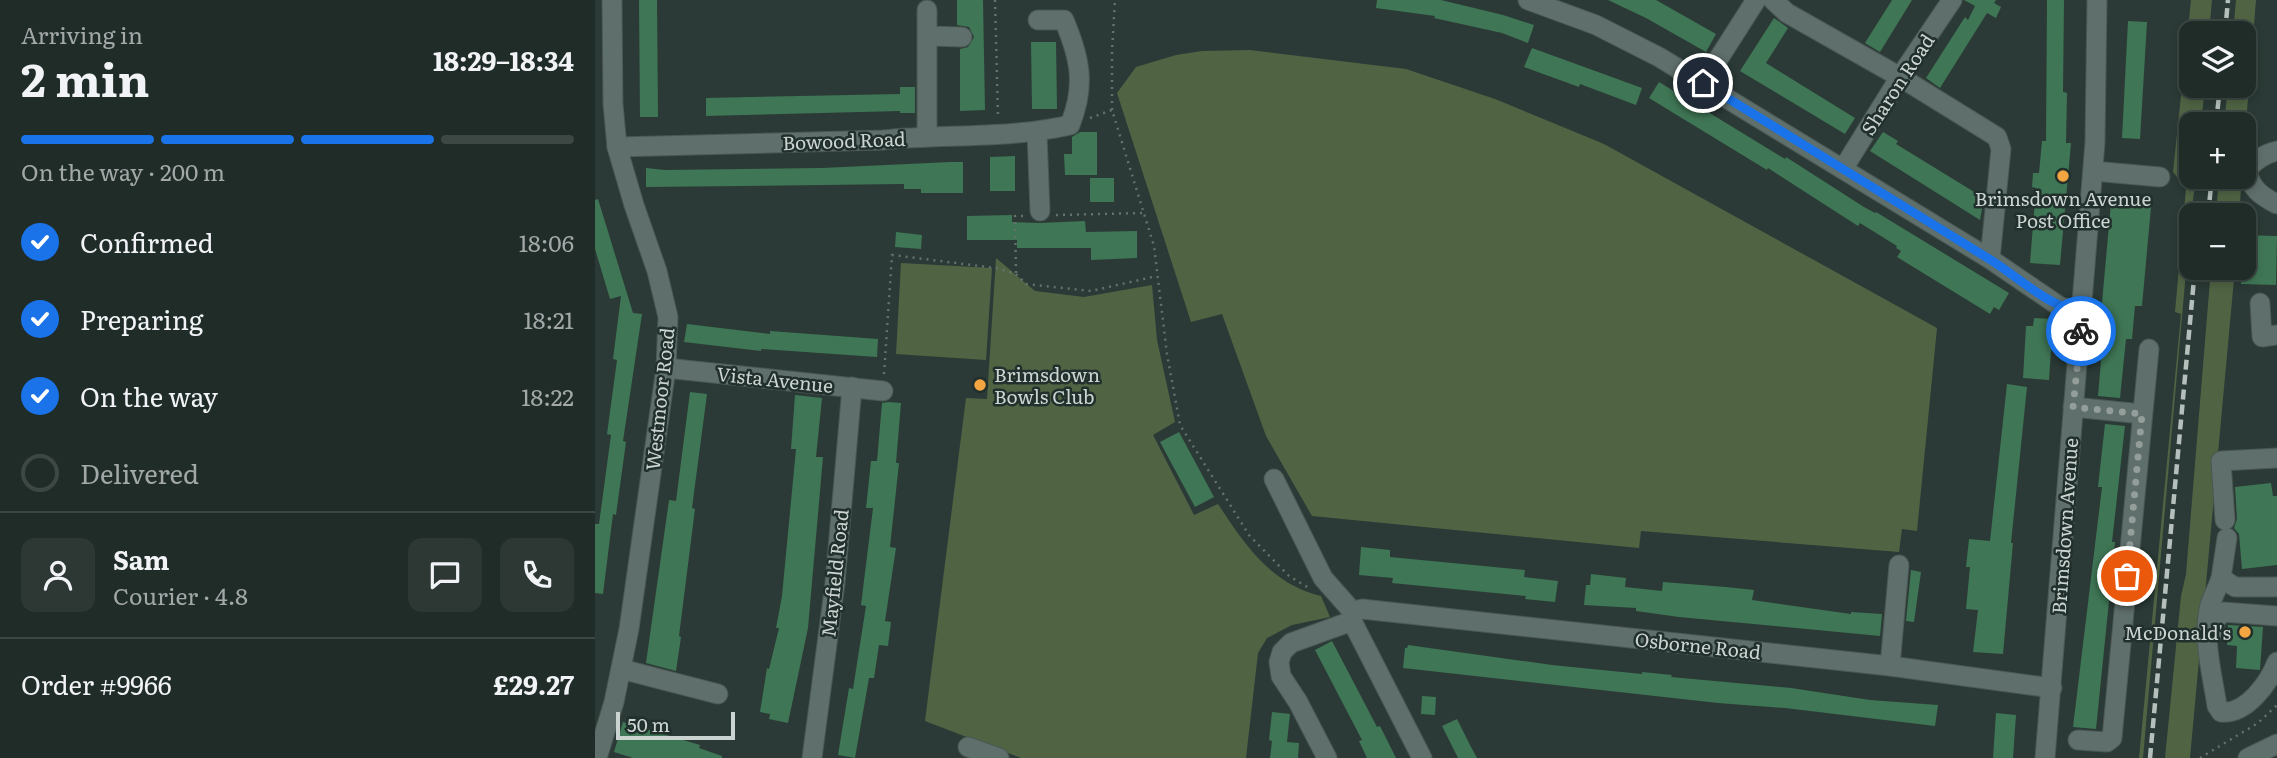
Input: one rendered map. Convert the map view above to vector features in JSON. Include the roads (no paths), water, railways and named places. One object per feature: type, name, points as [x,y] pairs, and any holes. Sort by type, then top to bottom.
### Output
[{"type":"street","name":"Westmoor Road","points":[[597,758],[629,629],[666,368],[669,317],[618,147],[613,104],[612,0]]},
{"type":"street","points":[[1528,0],[1596,25],[1659,57],[1990,259],[2059,306],[2083,312]]},
{"type":"street","points":[[1703,83],[1756,0]]},
{"type":"street","points":[[1773,0],[1787,13],[1900,77],[1997,137],[2001,149],[1990,259]]},
{"type":"street","name":"Sharon Road","points":[[1843,169],[1952,0]]},
{"type":"street","name":"Brimsdown Avenue","points":[[2045,758],[2095,142],[2097,0]]},
{"type":"street","points":[[927,10],[927,136]]},
{"type":"street","name":"Bowood Road","points":[[618,147],[1037,133],[1070,125],[1079,104],[1079,59],[1064,20],[1038,20]]},
{"type":"street","points":[[928,36],[962,37]]},
{"type":"street","points":[[1037,133],[1041,214]]},
{"type":"street","points":[[2277,151],[2269,153],[2247,170],[2249,182],[2260,194],[2277,204]]},
{"type":"street","points":[[2093,171],[2160,177]]},
{"type":"street","points":[[2260,303],[2262,337],[2277,335]]},
{"type":"street","points":[[2078,740],[2112,750],[2149,349]]},
{"type":"street","name":"Vista Avenue","points":[[666,368],[883,391]]},
{"type":"street","name":"Mayfield Road","points":[[812,758],[835,583],[852,387]]},
{"type":"street","points":[[2073,407],[2142,414]]},
{"type":"street","points":[[2277,458],[2221,461],[2226,529],[2221,578],[2210,604],[2208,643],[2208,659],[2217,706],[2221,712],[2239,708],[2250,701],[2274,671],[2277,662]]},
{"type":"street","points":[[1274,479],[1323,578],[1348,611],[1423,758]]},
{"type":"street","points":[[1890,666],[1899,565]]},
{"type":"street","points":[[2221,578],[2235,587],[2277,587]]},
{"type":"street","name":"Osborne Road","points":[[1327,758],[1299,702],[1281,676],[1279,662],[1282,652],[1291,643],[1348,611],[1362,609],[1890,666],[2052,688]]},
{"type":"street","points":[[2262,686],[2237,700],[2226,697],[2216,659],[2214,621],[2223,612],[2277,616]]},
{"type":"street","points":[[621,669],[718,694]]},
{"type":"street","points":[[2248,758],[2277,744]]},
{"type":"street","points":[[968,747],[999,758]]},
{"type":"railway","points":[[2226,21],[2228,0]]},
{"type":"railway","points":[[2217,112],[2219,98]]},
{"type":"railway","points":[[2209,203],[2211,189]]},
{"type":"railway","points":[[2150,758],[2194,280]]},
{"type":"place","name":"Brimsdown Avenue Post Office","points":[[2063,176]]},
{"type":"place","name":"Brimsdown Bowls Club","points":[[980,385]]},
{"type":"place","name":"McDonald's","points":[[2245,632]]}]
